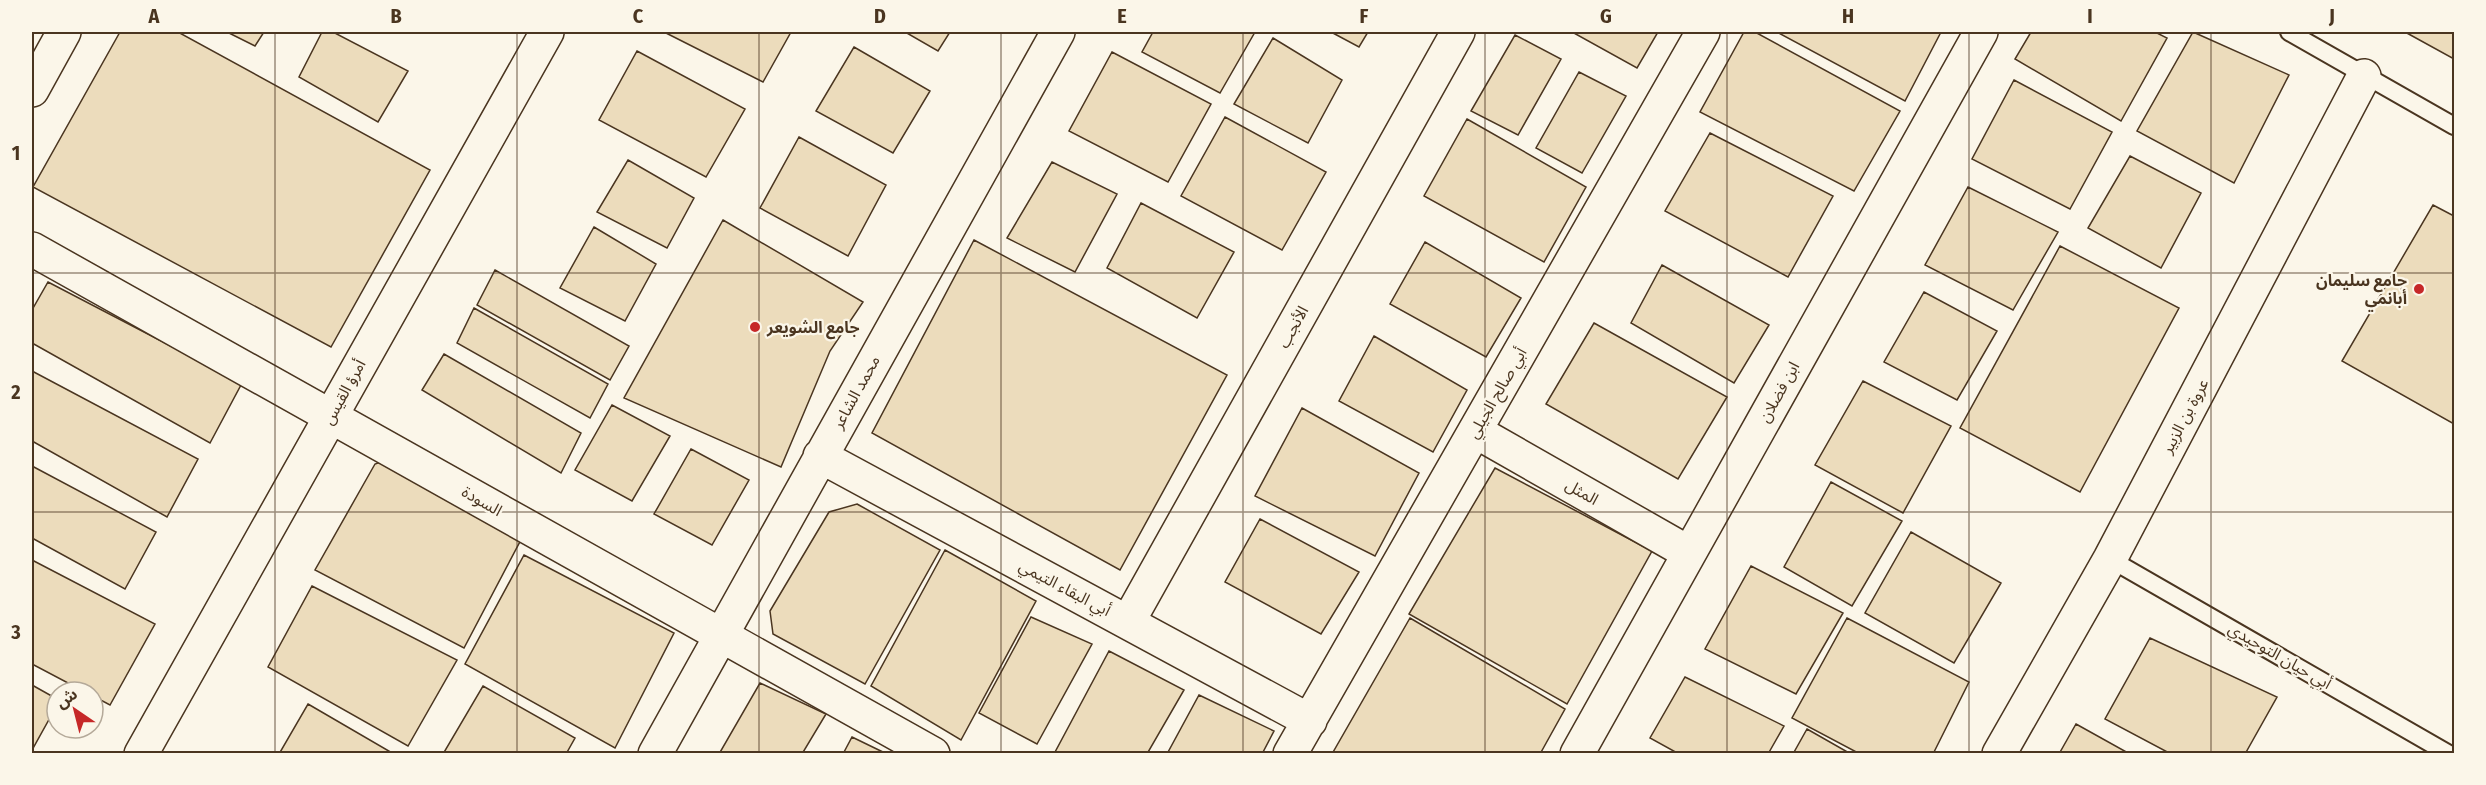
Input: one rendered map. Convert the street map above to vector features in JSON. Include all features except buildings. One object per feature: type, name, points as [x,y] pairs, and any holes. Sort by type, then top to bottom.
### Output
[{"type":"street","points":[[32,90],[64,32]]},
{"type":"street","name":"أمرؤ القيس","points":[[141,753],[547,32]]},
{"type":"street","name":"محمد الشاعر","points":[[655,753],[1058,32]]},
{"type":"street","name":"الأنجب","points":[[1128,622],[1458,32]]},
{"type":"street","name":"أبي صالح الجيلي","points":[[1290,753],[1310,722],[1703,32]]},
{"type":"street","name":"ابن فضلان","points":[[1577,753],[1981,32]]},
{"type":"street","name":"عروة بن الزبير","points":[[1999,753],[2110,559],[2364,76]]},
{"type":"street","name":"السودة","points":[[32,249],[331,415],[720,636],[933,753]]},
{"type":"street","name":"المثل","points":[[1475,431],[1689,553]]},
{"type":"street","name":"أبي البقاء التيمي","points":[[820,456],[1310,722]]},
{"type":"lane","points":[[2289,32],[2454,126]]},
{"type":"lane","name":"أبي حيان التوحيدي","points":[[2110,559],[2449,753]]},
{"type":"place","name":"جامع سليمان أبانمي","points":[[2419,289]]},
{"type":"place","name":"جامع الشويعر","points":[[755,327]]}]
